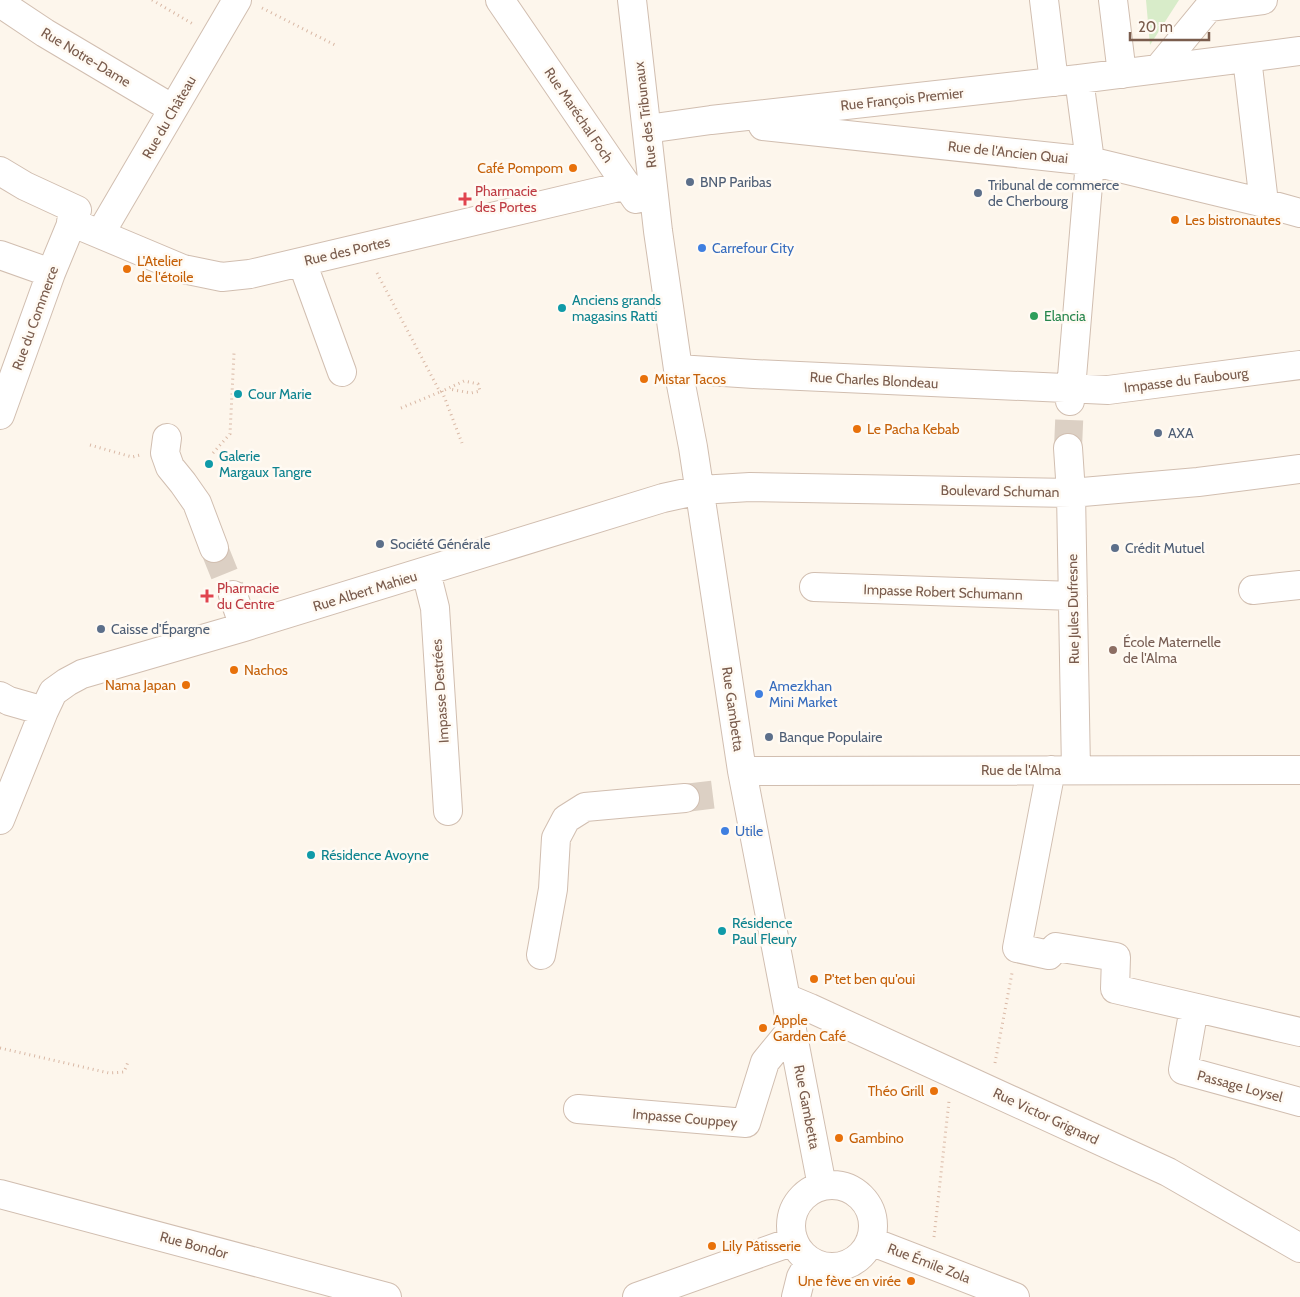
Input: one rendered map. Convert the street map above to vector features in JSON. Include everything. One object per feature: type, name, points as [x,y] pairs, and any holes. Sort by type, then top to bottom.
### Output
[{"type":"street","name":"Rue Maréchal Foch","points":[[500,0],[658,231]]},
{"type":"street","name":"Rue des Tribunaux","points":[[632,0],[658,231]]},
{"type":"street","points":[[1044,0],[1090,161],[1071,394]]},
{"type":"street","points":[[1113,0],[1122,74]]},
{"type":"street","points":[[1158,69],[1209,7],[1263,0]]},
{"type":"street","name":"Rue Notre-Dame","points":[[0,3],[45,33],[173,109]]},
{"type":"street","name":"Rue du Château","points":[[100,234],[216,36],[247,3]]},
{"type":"street","name":"Rue François Premier","points":[[647,129],[711,120],[1067,81],[1300,51]]},
{"type":"street","points":[[1247,58],[1264,203]]},
{"type":"street","name":"Rue de l'Ancien Quai","points":[[711,120],[1090,161],[1300,213]]},
{"type":"street","points":[[0,171],[25,186],[77,210],[71,222]]},
{"type":"street","name":"Rue des Portes","points":[[71,222],[183,268],[222,277],[250,274],[627,185]]},
{"type":"street","name":"Rue du Commerce","points":[[0,415],[71,222]]},
{"type":"street","name":"Rue Gambetta","points":[[658,231],[678,369],[700,490],[737,784],[786,998],[822,1186]]},
{"type":"street","points":[[0,255],[51,273]]},
{"type":"street","points":[[302,262],[342,372]]},
{"type":"street","name":"Impasse du Faubourg","points":[[1071,394],[1300,365]]},
{"type":"street","name":"Rue Charles Blondeau","points":[[678,369],[1071,394]]},
{"type":"street","points":[[166,445],[170,467],[184,483],[197,503],[214,548]]},
{"type":"street","name":"Rue Jules Dufresne","points":[[1017,948],[1064,770],[1073,596],[1068,448]]},
{"type":"street","name":"Boulevard Schuman","points":[[700,490],[750,487],[1071,493],[1198,482],[1300,469]]},
{"type":"street","name":"Rue Albert Mahieu","points":[[0,820],[53,692],[82,674],[426,572],[663,498],[700,490]]},
{"type":"street","name":"Impasse Destrées","points":[[426,572],[435,608],[448,810]]},
{"type":"street","points":[[1253,590],[1300,585]]},
{"type":"street","name":"Impasse Robert Schumann","points":[[814,587],[1073,596]]},
{"type":"street","points":[[232,595],[244,627]]},
{"type":"street","points":[[0,696],[9,701],[44,711]]},
{"type":"street","name":"Rue de l'Alma","points":[[737,784],[1064,770],[1300,770]]},
{"type":"street","points":[[542,955],[553,889],[556,838],[566,819],[585,807],[684,798]]},
{"type":"street","points":[[1017,948],[1049,955],[1056,946],[1116,957],[1115,989],[1300,1032]]},
{"type":"street","name":"Rue Victor Grignard","points":[[786,998],[1168,1172],[1300,1248]]},
{"type":"street","name":"Passage Loysel","points":[[1194,1008],[1183,1070],[1300,1102]]},
{"type":"street","name":"Impasse Couppey","points":[[578,1109],[746,1123],[765,1062],[792,1029]]},
{"type":"street","points":[[637,1297],[802,1251],[827,1266],[845,1265],[855,1260],[870,1241],[871,1216],[866,1204],[858,1194],[847,1188],[835,1185],[822,1186],[809,1191],[799,1201],[792,1213],[790,1227],[802,1251],[801,1277],[796,1297]]},
{"type":"street","name":"Rue Bondor","points":[[0,1194],[387,1297]]},
{"type":"street","name":"Rue Émile Zola","points":[[870,1241],[1015,1297]]},
{"type":"path","points":[[152,0],[216,36]]},
{"type":"path","points":[[247,3],[335,45]]},
{"type":"path","points":[[365,247],[380,280],[441,391],[462,444]]},
{"type":"path","points":[[213,453],[230,434],[234,353]]},
{"type":"path","points":[[401,408],[450,389],[464,381],[478,384],[480,391],[471,393],[450,389]]},
{"type":"path","points":[[90,445],[132,457],[150,453],[166,445]]},
{"type":"path","points":[[990,1090],[1017,948]]},
{"type":"path","points":[[0,1048],[109,1073],[124,1072],[128,1062]]},
{"type":"path","points":[[931,1264],[952,1073]]},
{"type":"green space","points":[[1146,0],[1179,0],[1150,45]]},
{"type":"tunnel","points":[[1068,448],[1070,401]]},
{"type":"tunnel","points":[[214,548],[233,595]]},
{"type":"tunnel","points":[[685,798],[725,793]]},
{"type":"place","name":"Café Pompom","points":[[573,168]]},
{"type":"place","name":"BNP Paribas","points":[[690,182]]},
{"type":"place","name":"Tribunal de commerce de Cherbourg","points":[[978,193]]},
{"type":"place","name":"Pharmacie des Portes","points":[[465,199]]},
{"type":"place","name":"Les bistronautes","points":[[1175,220]]},
{"type":"place","name":"Carrefour City","points":[[702,248]]},
{"type":"place","name":"L'Atelier de l'étoile","points":[[127,269]]},
{"type":"place","name":"Anciens grands magasins Ratti","points":[[562,308]]},
{"type":"place","name":"Elancia","points":[[1034,316]]},
{"type":"place","name":"Mistar Tacos","points":[[644,379]]},
{"type":"place","name":"Cour Marie","points":[[238,394]]},
{"type":"place","name":"Le Pacha Kebab","points":[[857,429]]},
{"type":"place","name":"AXA","points":[[1158,433]]},
{"type":"place","name":"Galerie Margaux Tangre","points":[[209,464]]},
{"type":"place","name":"Société Générale","points":[[380,544]]},
{"type":"place","name":"Crédit Mutuel","points":[[1115,548]]},
{"type":"place","name":"Pharmacie du Centre","points":[[207,596]]},
{"type":"place","name":"Caisse d'Épargne","points":[[101,629]]},
{"type":"place","name":"École Maternelle de l'Alma","points":[[1113,650]]},
{"type":"place","name":"Nachos","points":[[234,670]]},
{"type":"place","name":"Nama Japan","points":[[186,685]]},
{"type":"place","name":"Amezkhan Mini Market","points":[[759,694]]},
{"type":"place","name":"Banque Populaire","points":[[769,737]]},
{"type":"place","name":"Utile","points":[[725,831]]},
{"type":"place","name":"Résidence Avoyne","points":[[311,855]]},
{"type":"place","name":"Résidence Paul Fleury","points":[[722,931]]},
{"type":"place","name":"P'tet ben qu'oui","points":[[814,979]]},
{"type":"place","name":"Apple Garden Café","points":[[763,1028]]},
{"type":"place","name":"Théo Grill","points":[[934,1091]]},
{"type":"place","name":"Gambino","points":[[839,1138]]},
{"type":"place","name":"Lily Pâtisserie","points":[[712,1246]]},
{"type":"place","name":"Une fève en virée","points":[[911,1281]]}]
